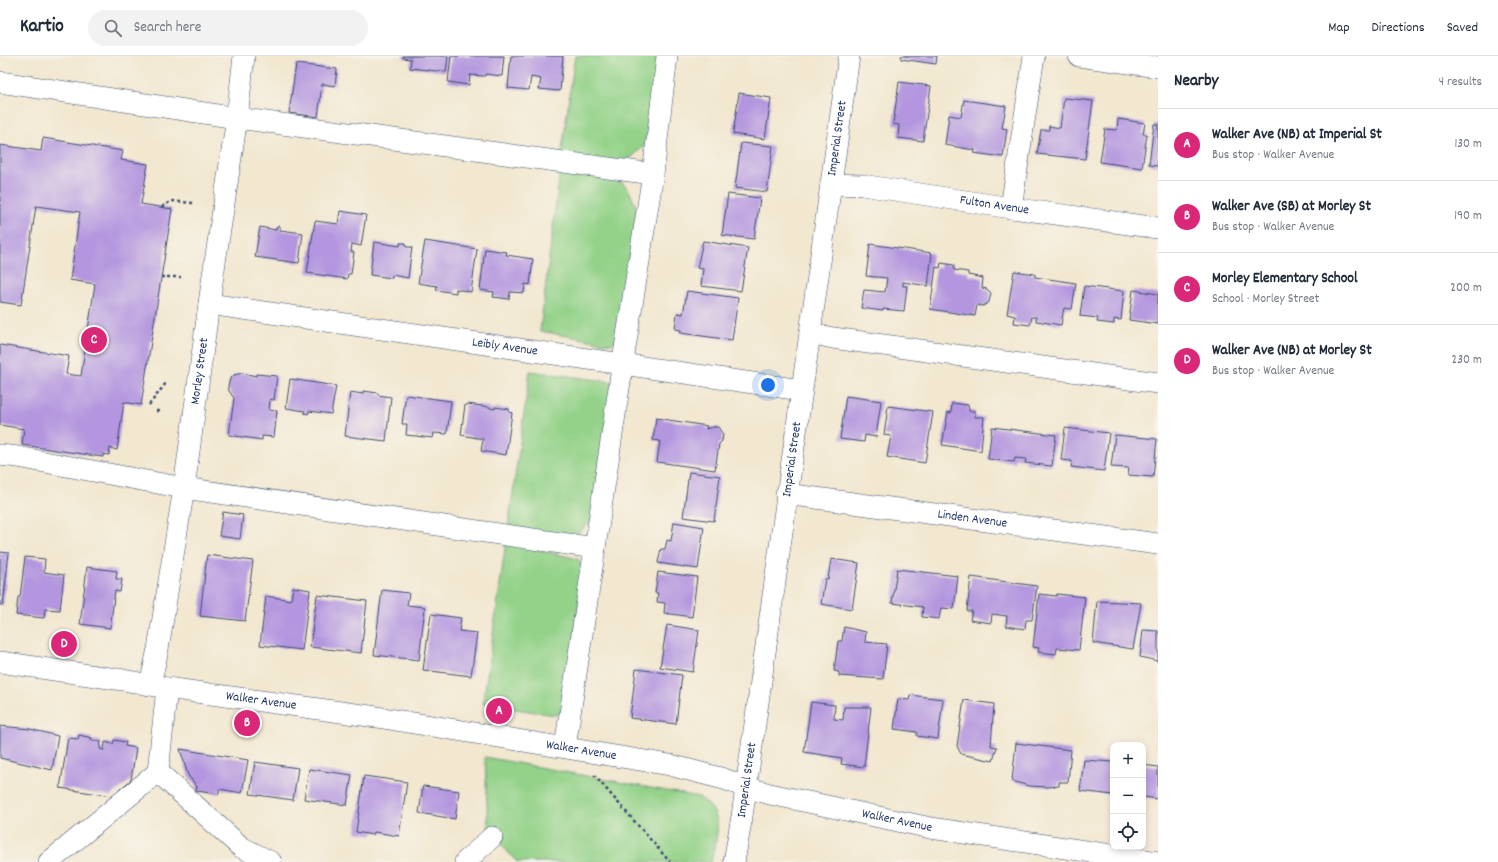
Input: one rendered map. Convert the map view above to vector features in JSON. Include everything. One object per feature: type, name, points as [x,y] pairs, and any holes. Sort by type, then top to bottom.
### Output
[{"type":"street","name":"Morley Street","points":[[158,772],[159,687],[156,656],[184,488],[209,304],[237,118],[244,56]]},
{"type":"street","points":[[565,747],[653,174],[667,56]]},
{"type":"street","name":"Imperial Street","points":[[734,862],[849,56]]},
{"type":"street","points":[[1011,208],[1034,56]]},
{"type":"street","points":[[1080,56],[1158,67]]},
{"type":"street","points":[[0,82],[237,118],[653,174]]},
{"type":"street","name":"Fulton Avenue","points":[[831,184],[862,185],[1011,208],[1158,228]]},
{"type":"street","name":"Leibly Avenue","points":[[209,304],[802,390]]},
{"type":"street","points":[[810,333],[833,338],[1158,383]]},
{"type":"street","points":[[0,454],[18,456],[184,488],[595,548]]},
{"type":"street","name":"Linden Avenue","points":[[786,494],[1158,544]]},
{"type":"street","name":"Walker Avenue","points":[[0,662],[123,680],[159,687],[378,716],[670,765],[724,779],[745,787],[778,796],[931,828],[1158,862]]},
{"type":"street","points":[[49,862],[158,772],[241,847],[271,862]]},
{"type":"street","points":[[465,862],[492,837]]},
{"type":"path","points":[[162,207],[171,201],[194,203]]},
{"type":"path","points":[[161,277],[181,277]]},
{"type":"path","points":[[149,405],[166,383]]},
{"type":"path","points":[[156,411],[162,411]]},
{"type":"path","points":[[590,771],[670,862]]},
{"type":"green space","points":[[575,56],[658,56],[646,144],[632,157],[619,162],[561,156]]},
{"type":"green space","points":[[560,170],[617,179],[628,188],[637,209],[618,339],[611,344],[540,331]]},
{"type":"green space","points":[[530,371],[613,382],[592,521],[579,532],[563,537],[508,527]]},
{"type":"green space","points":[[506,542],[578,559],[584,569],[564,712],[555,715],[483,704]]},
{"type":"green space","points":[[485,757],[699,797],[708,804],[716,818],[717,834],[711,862],[517,862],[488,830]]},
{"type":"building","points":[[403,56],[448,56],[446,72],[410,68],[411,59],[403,58]]},
{"type":"building","points":[[451,56],[504,56],[502,76],[485,74],[485,76],[470,75],[469,85],[448,82]]},
{"type":"building","points":[[511,56],[563,56],[560,91],[539,89],[541,79],[531,77],[529,90],[508,88]]},
{"type":"building","points":[[901,56],[937,56],[936,64],[901,59]]},
{"type":"building","points":[[296,64],[337,69],[335,86],[322,84],[318,117],[289,113]]},
{"type":"building","points":[[899,82],[931,86],[923,141],[898,138],[899,125],[893,124]]},
{"type":"building","points":[[739,93],[771,98],[765,139],[733,134]]},
{"type":"building","points":[[1064,98],[1093,101],[1085,159],[1037,154],[1041,130],[1049,130],[1049,126],[1060,128]]},
{"type":"building","points":[[964,100],[1006,106],[1002,128],[1007,129],[1003,157],[974,153],[975,150],[945,145],[949,115],[961,117]]},
{"type":"building","points":[[1118,119],[1145,123],[1143,134],[1147,134],[1142,168],[1100,162],[1105,129],[1117,130]]},
{"type":"building","points":[[1154,124],[1158,124],[1158,166],[1149,165]]},
{"type":"building","points":[[43,138],[123,151],[121,160],[148,164],[141,204],[172,209],[141,405],[124,402],[117,450],[110,448],[109,455],[103,454],[103,457],[22,445],[24,429],[0,425],[0,345],[69,356],[66,374],[81,376],[95,284],[70,280],[80,212],[36,206],[21,305],[0,302],[0,145],[41,151]]},
{"type":"building","points":[[741,143],[773,146],[767,192],[735,188]]},
{"type":"building","points":[[728,194],[760,198],[754,239],[722,235]]},
{"type":"building","points":[[340,211],[366,215],[361,246],[352,244],[351,252],[354,252],[351,274],[348,274],[347,279],[307,273],[315,221],[338,224]]},
{"type":"building","points":[[277,226],[280,226],[280,230],[303,233],[299,263],[255,257],[260,227],[276,230]]},
{"type":"building","points":[[425,241],[477,249],[471,292],[456,289],[456,293],[436,290],[437,286],[418,283]]},
{"type":"building","points":[[703,241],[748,248],[741,291],[701,286],[703,269],[697,268]]},
{"type":"building","points":[[374,242],[400,246],[400,243],[406,243],[406,247],[412,247],[408,278],[392,275],[392,278],[370,275]]},
{"type":"building","points":[[870,244],[932,253],[928,286],[903,282],[903,286],[907,286],[904,311],[883,309],[883,311],[861,308],[864,290],[885,292],[887,278],[866,276]]},
{"type":"building","points":[[485,249],[507,252],[506,255],[533,259],[530,285],[525,284],[524,293],[510,292],[509,299],[493,297],[494,292],[480,290]]},
{"type":"building","points":[[941,263],[954,265],[954,270],[968,272],[968,275],[983,278],[982,288],[987,289],[991,293],[989,302],[983,306],[977,305],[975,316],[930,309],[936,267],[940,268]]},
{"type":"building","points":[[1014,271],[1035,274],[1035,277],[1076,283],[1072,309],[1064,308],[1061,325],[1036,321],[1036,317],[1032,317],[1030,325],[1014,323],[1015,316],[1007,314]]},
{"type":"building","points":[[1084,286],[1124,291],[1121,320],[1114,319],[1114,324],[1097,322],[1098,318],[1080,316]]},
{"type":"building","points":[[1133,290],[1158,294],[1158,324],[1129,320]]},
{"type":"building","points":[[687,291],[738,298],[732,340],[680,333],[681,330],[675,329],[677,313],[683,314]]},
{"type":"building","points":[[243,373],[256,376],[256,374],[277,376],[274,400],[270,399],[269,410],[277,411],[274,437],[262,436],[262,440],[229,435],[234,398],[229,391],[228,386],[230,379],[234,375]]},
{"type":"building","points":[[290,379],[336,386],[331,414],[309,411],[308,414],[304,413],[305,411],[286,408]]},
{"type":"building","points":[[363,391],[391,397],[386,441],[345,436],[350,392],[363,394]]},
{"type":"building","points":[[406,395],[451,401],[447,434],[434,433],[433,438],[406,435],[407,424],[402,424]]},
{"type":"building","points":[[846,396],[881,401],[876,437],[865,435],[864,442],[840,439]]},
{"type":"building","points":[[952,403],[968,405],[969,411],[975,411],[975,417],[984,417],[981,451],[942,445],[948,412],[951,413]]},
{"type":"building","points":[[468,404],[495,409],[495,407],[509,409],[509,412],[512,413],[506,455],[481,451],[483,439],[461,435],[465,405]]},
{"type":"building","points":[[888,406],[933,412],[925,463],[887,457],[891,436],[884,435]]},
{"type":"building","points":[[656,418],[707,426],[706,429],[718,427],[723,435],[722,441],[719,444],[715,470],[657,462],[660,441],[653,440]]},
{"type":"building","points":[[992,427],[1056,435],[1052,466],[1025,463],[1026,459],[1015,458],[1014,462],[988,459]]},
{"type":"building","points":[[1065,428],[1109,433],[1104,471],[1071,467],[1072,461],[1061,460]]},
{"type":"building","points":[[1115,435],[1157,439],[1153,477],[1128,475],[1129,468],[1111,467]]},
{"type":"building","points":[[689,472],[720,476],[714,521],[683,517]]},
{"type":"building","points":[[223,512],[243,515],[240,539],[219,536]]},
{"type":"building","points":[[674,522],[704,527],[698,569],[658,563],[661,549],[665,549],[667,540],[671,541]]},
{"type":"building","points":[[0,552],[9,553],[3,605],[0,605]]},
{"type":"building","points":[[207,555],[253,561],[245,621],[200,616]]},
{"type":"building","points":[[25,557],[45,559],[44,572],[64,575],[60,610],[45,609],[44,618],[16,615]]},
{"type":"building","points":[[831,559],[859,563],[852,609],[821,604],[825,579],[828,579]]},
{"type":"building","points":[[87,567],[117,571],[116,579],[122,579],[120,592],[115,591],[110,628],[80,624]]},
{"type":"building","points":[[897,569],[958,576],[954,609],[941,608],[939,619],[922,617],[923,607],[892,603]]},
{"type":"building","points":[[658,572],[697,577],[692,617],[664,613],[665,603],[657,602],[658,593],[655,593]]},
{"type":"building","points":[[971,577],[1037,586],[1032,620],[1026,620],[1025,629],[1006,626],[1007,616],[992,614],[991,623],[970,620],[972,611],[967,611]]},
{"type":"building","points":[[293,587],[310,590],[302,650],[260,645],[266,596],[291,600]]},
{"type":"building","points":[[382,590],[409,593],[407,605],[425,607],[419,660],[374,655]]},
{"type":"building","points":[[1039,594],[1085,597],[1079,650],[1057,648],[1056,654],[1038,652],[1039,648],[1033,647]]},
{"type":"building","points":[[317,595],[367,601],[361,653],[310,647]]},
{"type":"building","points":[[1097,601],[1141,603],[1133,649],[1093,643]]},
{"type":"building","points":[[431,614],[461,618],[459,631],[477,633],[471,676],[423,670]]},
{"type":"building","points":[[667,625],[699,630],[693,672],[660,667]]},
{"type":"building","points":[[844,627],[866,632],[865,642],[887,644],[883,679],[839,676],[839,672],[834,671],[838,641],[842,641]]},
{"type":"building","points":[[1143,630],[1158,631],[1158,661],[1140,657]]},
{"type":"building","points":[[636,669],[682,675],[676,724],[630,718]]},
{"type":"building","points":[[910,695],[943,699],[938,739],[917,736],[917,732],[894,729],[898,699],[909,700]]},
{"type":"building","points":[[964,700],[994,704],[991,746],[997,747],[993,761],[961,754],[957,746]]},
{"type":"building","points":[[811,702],[835,705],[834,719],[843,720],[844,707],[871,707],[864,767],[841,764],[842,758],[804,752]]},
{"type":"building","points":[[0,726],[30,729],[58,736],[52,770],[0,758]]},
{"type":"building","points":[[79,735],[92,738],[91,740],[101,741],[100,749],[104,750],[105,742],[113,744],[114,740],[126,742],[125,746],[136,748],[131,780],[111,796],[60,788],[68,738],[78,739]]},
{"type":"building","points":[[1016,743],[1071,750],[1068,782],[1059,782],[1059,786],[1048,787],[1029,786],[1012,781]]},
{"type":"building","points":[[180,749],[248,760],[242,793],[219,789],[219,794],[196,791],[197,787],[188,775]]},
{"type":"building","points":[[1084,760],[1110,762],[1110,795],[1080,791]]},
{"type":"building","points":[[255,762],[298,768],[293,800],[250,794]]},
{"type":"building","points":[[1146,765],[1158,767],[1158,799],[1146,797]]},
{"type":"building","points":[[309,769],[352,775],[347,805],[304,799]]},
{"type":"building","points":[[364,776],[407,782],[399,836],[374,832],[373,835],[356,832]]},
{"type":"building","points":[[423,786],[459,791],[455,819],[419,813]]},
{"type":"place","name":"Morley Elementary School","points":[[94,340]]},
{"type":"place","name":"Walker Ave (NB) at Morley St","points":[[64,644]]},
{"type":"place","name":"Walker Ave (NB) at Imperial St","points":[[499,711]]},
{"type":"place","name":"Walker Ave (SB) at Morley St","points":[[247,723]]}]
